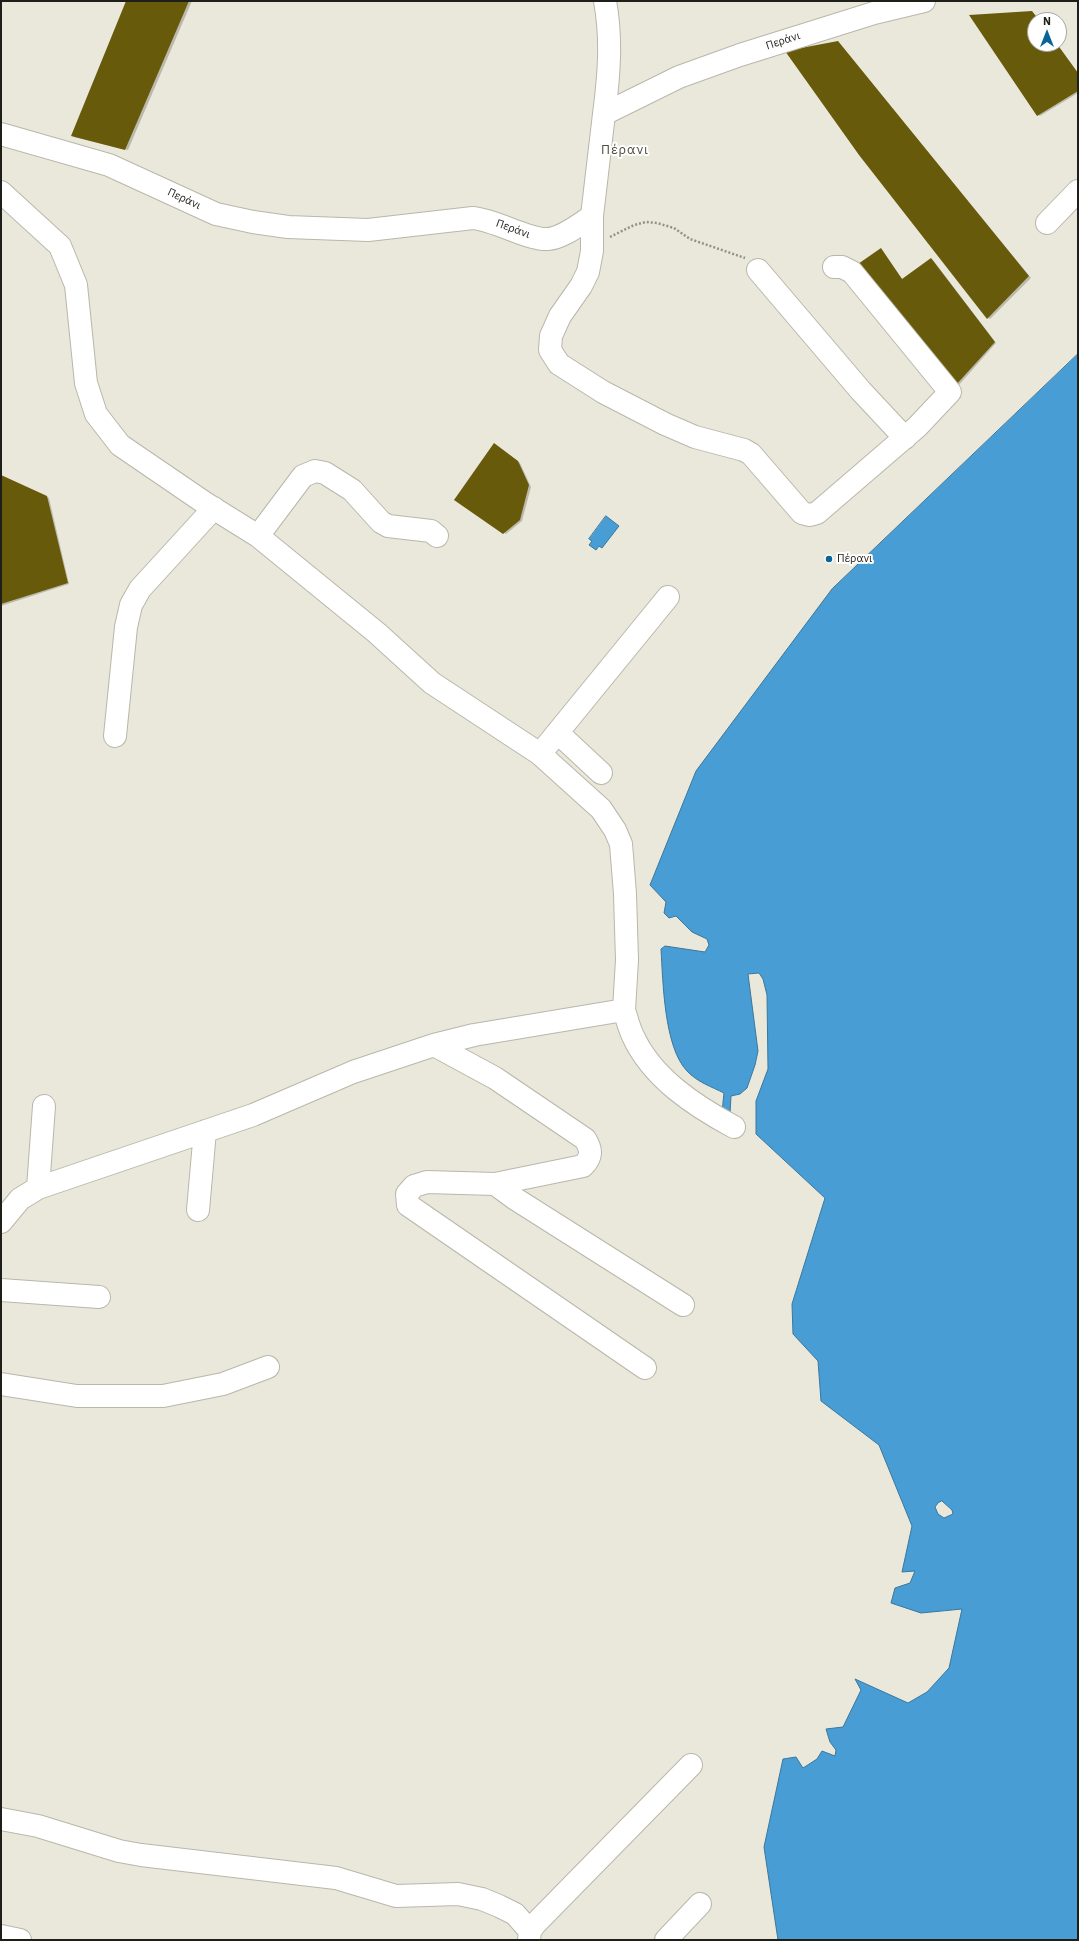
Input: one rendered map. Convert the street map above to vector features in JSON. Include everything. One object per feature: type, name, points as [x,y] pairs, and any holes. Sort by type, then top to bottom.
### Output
[{"type":"street","points":[[605,1],[610,26],[609,71],[592,216],[592,246],[588,272],[581,286],[560,316],[551,336],[550,350],[560,364],[602,392],[664,424],[695,437],[744,450],[751,454],[802,513],[810,515],[817,513],[905,438],[950,392],[852,272],[842,267],[834,267]]},
{"type":"street","name":"Περάνι","points":[[604,114],[679,77],[733,58],[874,13],[924,1]]},
{"type":"street","name":"Περάνι","points":[[1,134],[109,165],[216,214],[288,228],[368,230],[473,218],[486,219],[538,238],[549,240],[592,216]]},
{"type":"street","points":[[1047,224],[1078,191]]},
{"type":"street","points":[[1,192],[60,246],[76,285],[86,383],[96,414],[120,445],[258,536],[377,633],[432,683],[540,754],[601,809],[616,830],[621,844],[625,894],[626,953],[624,1010],[633,1036],[649,1062],[674,1087],[698,1106],[734,1127]]},
{"type":"street","points":[[758,270],[861,391],[905,438]]},
{"type":"street","points":[[258,536],[303,476],[314,472],[325,474],[352,490],[381,522],[388,526],[431,531],[437,536]]},
{"type":"street","points":[[115,736],[126,627],[131,605],[140,589],[214,508]]},
{"type":"street","points":[[540,754],[668,597]]},
{"type":"street","points":[[558,733],[600,772]]},
{"type":"street","points":[[1,1222],[20,1199],[38,1188],[253,1115],[353,1072],[434,1045],[474,1035],[624,1010]]},
{"type":"street","points":[[434,1045],[495,1078],[585,1139],[591,1148],[590,1159],[583,1166],[495,1184],[427,1182],[414,1186],[407,1194],[408,1205],[645,1368]]},
{"type":"street","points":[[38,1188],[44,1106]]},
{"type":"street","points":[[198,1210],[206,1131]]},
{"type":"street","points":[[495,1184],[514,1198],[683,1305]]},
{"type":"street","points":[[1,1290],[99,1297]]},
{"type":"street","points":[[1,1384],[77,1396],[163,1396],[223,1384],[268,1367]]},
{"type":"street","points":[[1,1819],[38,1826],[119,1851],[140,1855],[336,1878],[396,1896],[458,1894],[482,1899],[515,1914],[529,1935],[691,1764]]},
{"type":"street","points":[[666,1940],[700,1904]]},
{"type":"street","points":[[1,1936],[20,1940]]},
{"type":"path","points":[[592,246],[634,225],[646,222],[657,223],[674,228],[690,239],[743,256],[758,270]]},
{"type":"water","points":[[1078,354],[1078,1940],[778,1940],[764,1847],[783,1759],[796,1757],[803,1768],[817,1759],[822,1751],[835,1756],[836,1750],[830,1742],[826,1729],[843,1727],[861,1690],[855,1679],[908,1703],[927,1692],[949,1668],[962,1609],[921,1613],[891,1603],[895,1588],[910,1583],[915,1571],[902,1572],[912,1526],[879,1445],[821,1401],[818,1361],[793,1334],[792,1304],[825,1198],[756,1134],[756,1101],[768,1069],[767,995],[763,979],[759,973],[748,974],[758,1051],[747,1088],[740,1094],[731,1096],[730,1114],[722,1112],[724,1093],[695,1078],[687,1071],[679,1060],[669,1031],[666,1013],[661,949],[665,946],[705,952],[709,945],[707,939],[692,932],[676,916],[669,918],[664,913],[666,902],[650,885],[696,771],[832,589]],"holes":[[[942,1501],[952,1510],[953,1514],[944,1518],[938,1514],[935,1507]]]},
{"type":"water","points":[[606,516],[619,526],[602,548],[599,546],[596,550],[589,545],[592,541],[589,539]]},
{"type":"building","points":[[126,1],[189,1],[125,150],[71,136]]},
{"type":"building","points":[[1032,11],[1033,12],[1027,12],[1027,52],[1063,52],[1078,73],[1078,91],[1037,116],[969,15]]},
{"type":"building","points":[[838,41],[1029,276],[987,319],[859,155],[785,51]]},
{"type":"building","points":[[881,248],[902,279],[931,258],[995,342],[955,386],[858,264]]},
{"type":"building","points":[[494,443],[518,461],[529,485],[520,520],[503,534],[454,500]]},
{"type":"building","points":[[1,475],[47,496],[68,583],[1,604]]},
{"type":"place","name":"Πέρανι","points":[[829,559]]},
{"type":"district","name":"Πέρανι","points":[[625,150]]}]
